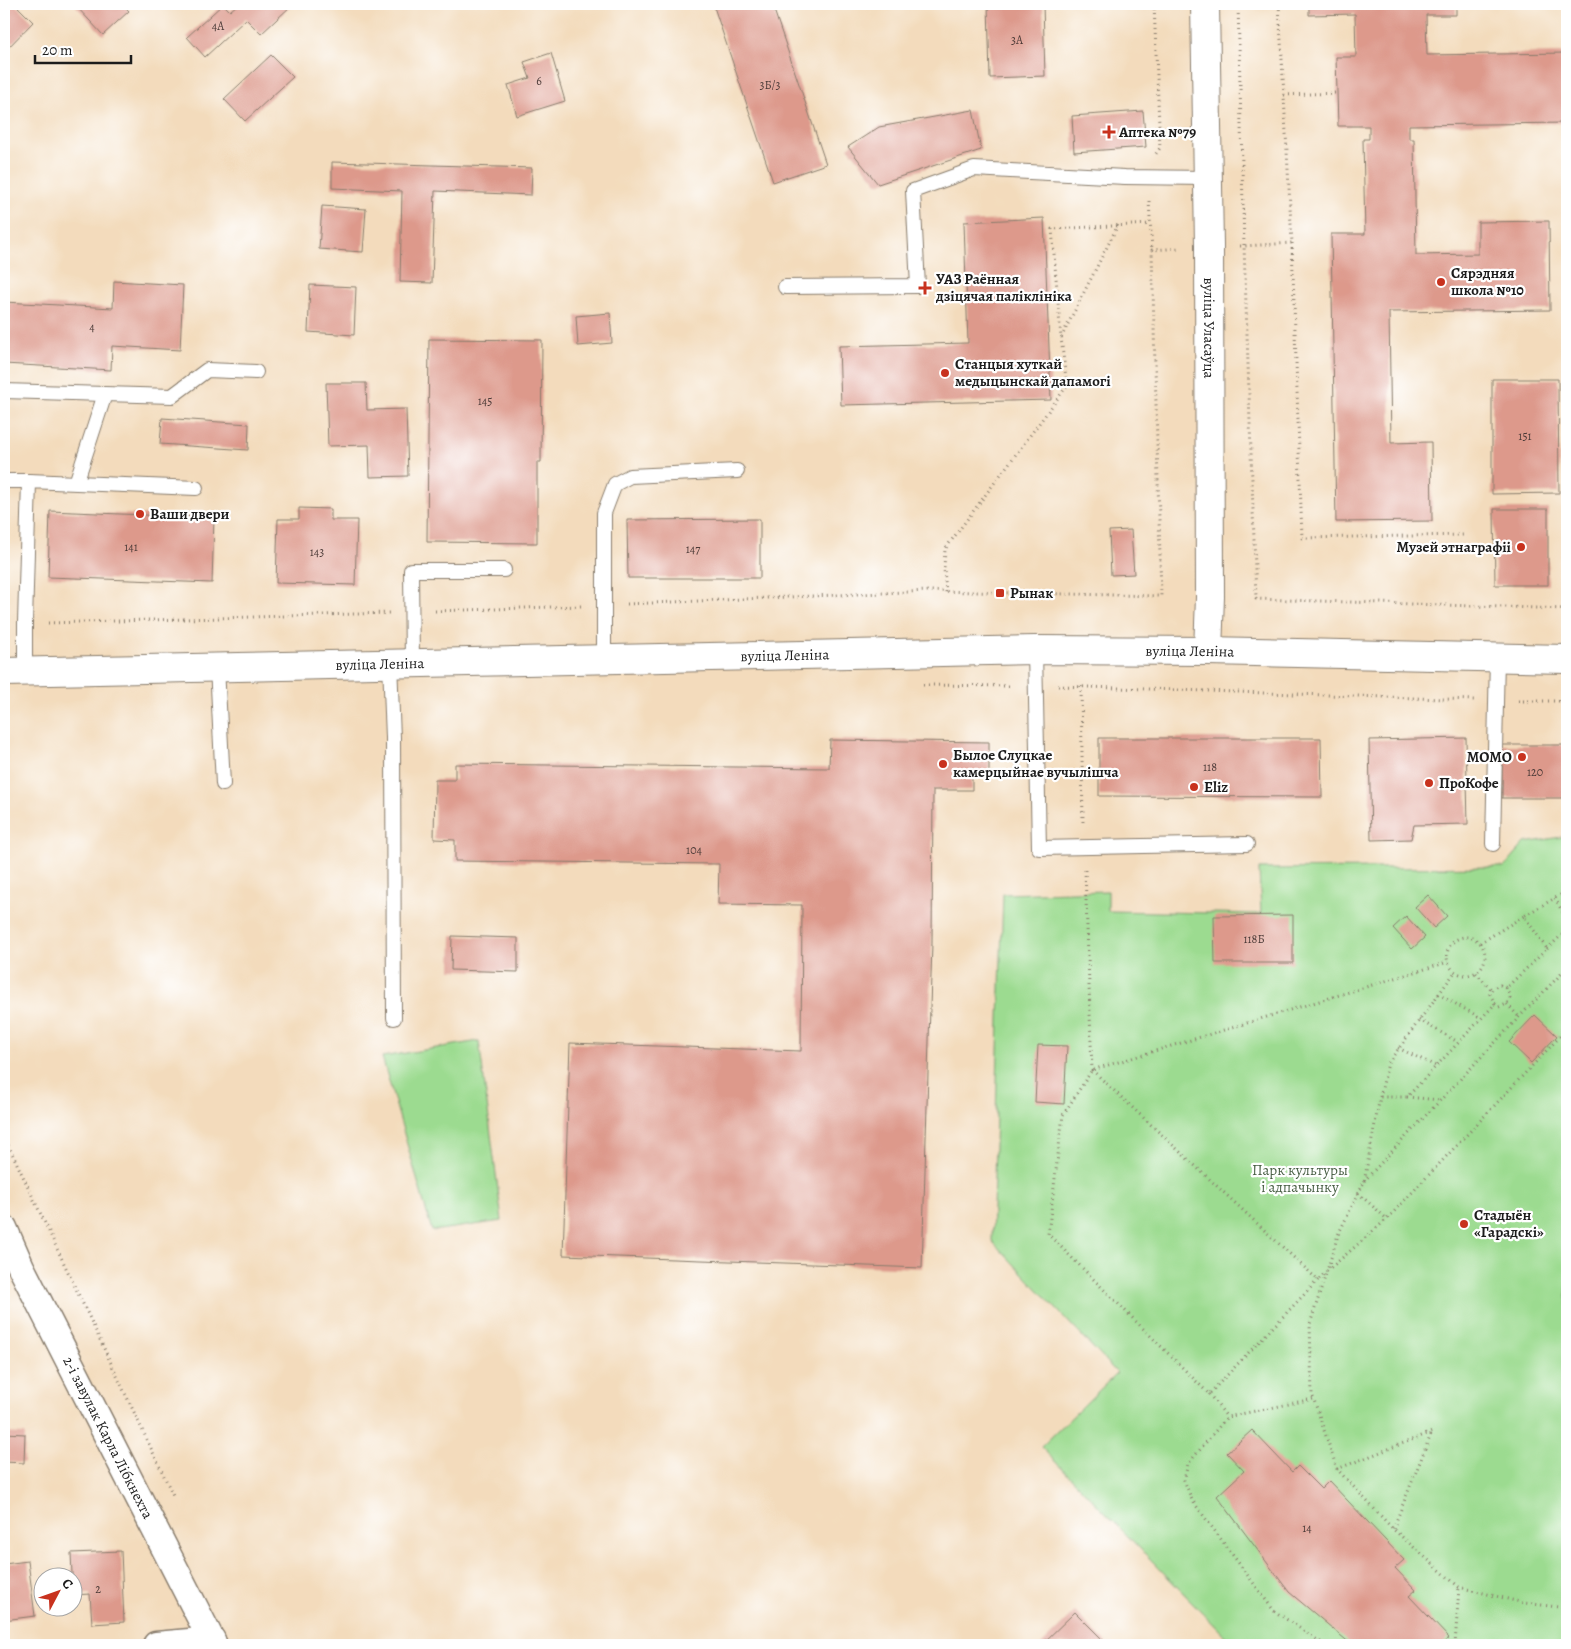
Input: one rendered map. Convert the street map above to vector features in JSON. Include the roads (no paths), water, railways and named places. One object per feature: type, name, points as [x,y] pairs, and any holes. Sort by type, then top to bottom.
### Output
[{"type":"main road","name":"вуліца Уласаўца","points":[[1205,4],[1209,246],[1210,597],[1208,651]]},
{"type":"main road","name":"вуліца Леніна","points":[[14,672],[1035,650],[1208,651],[1567,659]]},
{"type":"street","name":"2-і завулак Карла Лібкнехта","points":[[4,1228],[12,1268],[213,1643]]},
{"type":"street","points":[[156,1645],[213,1643]]},
{"type":"lane","points":[[785,287],[918,286],[913,191],[974,169],[1208,178]]},
{"type":"lane","points":[[4,391],[172,396],[207,370],[256,372]]},
{"type":"lane","points":[[76,483],[105,394]]},
{"type":"lane","points":[[604,659],[604,513],[614,484],[630,476],[737,470]]},
{"type":"lane","points":[[4,481],[196,488]]},
{"type":"lane","points":[[14,672],[25,624],[29,481]]},
{"type":"lane","points":[[394,1018],[394,738],[412,570],[504,570]]},
{"type":"lane","points":[[1035,650],[1039,848],[1247,844]]},
{"type":"lane","points":[[1494,844],[1497,658]]},
{"type":"lane","points":[[217,667],[223,784]]},
{"type":"place","name":"Аптека №79","points":[[1109,132]]},
{"type":"place","name":"Сярэдняя школа №10","points":[[1441,282]]},
{"type":"place","name":"УАЗ Раённая дзіцячая паліклініка","points":[[925,288]]},
{"type":"place","name":"Станцыя хуткай медыцынскай дапамогі","points":[[945,373]]},
{"type":"place","name":"Ваши двери","points":[[140,514]]},
{"type":"place","name":"Музей этнаграфіі","points":[[1521,547]]},
{"type":"place","name":"Рынак","points":[[1000,593]]},
{"type":"place","name":"МОМО","points":[[1522,757]]},
{"type":"place","name":"Былое Слуцкае камерцыйнае вучылішча","points":[[943,764]]},
{"type":"place","name":"ПроКофе","points":[[1429,783]]},
{"type":"place","name":"Eliz","points":[[1194,787]]},
{"type":"place","name":"Стадыён «Гарадскі»","points":[[1464,1224]]},
{"type":"park label","name":"Парк культуры і адпачынку","points":[[1300,1178]]}]
